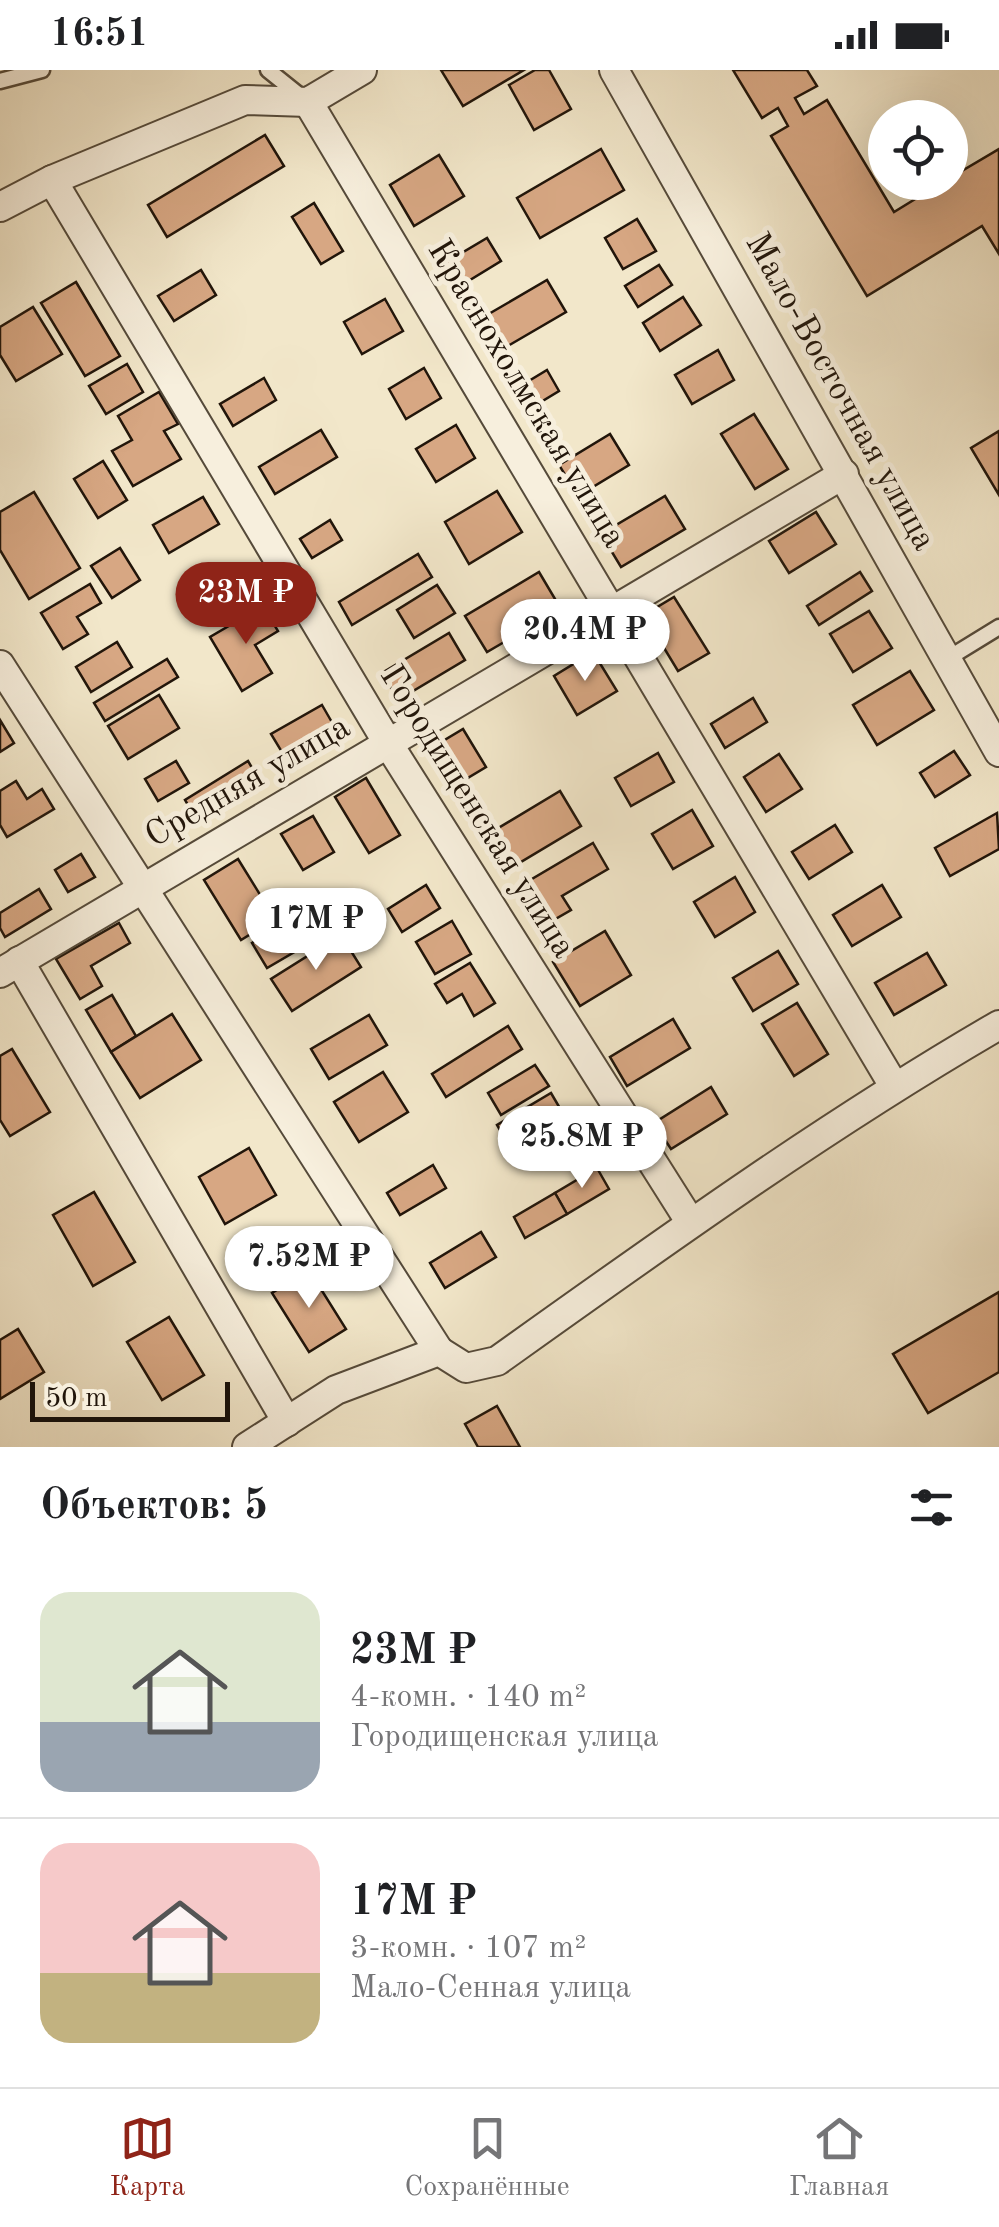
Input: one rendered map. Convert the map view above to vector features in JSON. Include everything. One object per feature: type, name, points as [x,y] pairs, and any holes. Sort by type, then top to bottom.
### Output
[{"type":"street","points":[[0,207],[52,180],[245,100],[308,102],[362,70]]},
{"type":"street","name":"Мало-Восточная улица","points":[[614,70],[999,752]]},
{"type":"street","name":"Краснохолмская улица","points":[[308,102],[894,1086]]},
{"type":"street","name":"Городищенская улица","points":[[52,180],[389,745],[691,1223]]},
{"type":"street","name":"Средняя улица","points":[[10,967],[844,474]]},
{"type":"street","points":[[0,665],[439,1350],[466,1368],[497,1361],[894,1086],[999,1024]]},
{"type":"street","points":[[10,967],[287,1422]]},
{"type":"street","points":[[247,1447],[336,1390],[439,1350]]},
{"type":"lane","points":[[0,81],[42,70]]},
{"type":"lane","points":[[268,70],[308,102]]},
{"type":"lane","points":[[947,659],[999,627]]},
{"type":"building","points":[[441,70],[524,70],[463,106]]},
{"type":"building","points":[[535,70],[549,70],[571,109],[534,130],[509,85]]},
{"type":"building","points":[[733,70],[807,70],[817,86],[795,98],[804,114],[827,100],[868,169],[868,200],[887,200],[894,212],[914,200],[968,200],[968,167],[999,149],[999,254],[982,226],[867,296],[771,136],[788,126],[778,108],[762,118]]},
{"type":"building","points":[[265,135],[284,166],[167,237],[148,205]]},
{"type":"building","points":[[601,149],[624,190],[540,238],[517,198]]},
{"type":"building","points":[[439,155],[464,196],[414,226],[390,185]]},
{"type":"building","points":[[314,203],[343,251],[321,264],[292,217]]},
{"type":"building","points":[[637,219],[656,251],[623,269],[605,238]]},
{"type":"building","points":[[487,238],[501,261],[452,291],[438,267]]},
{"type":"building","points":[[659,265],[672,285],[638,307],[625,286]]},
{"type":"building","points":[[201,270],[216,295],[174,321],[158,296]]},
{"type":"building","points":[[547,280],[566,312],[494,354],[475,322]]},
{"type":"building","points":[[76,282],[120,356],[85,376],[41,303]]},
{"type":"building","points":[[683,297],[701,325],[660,351],[643,323]]},
{"type":"building","points":[[385,299],[403,331],[362,354],[344,322]]},
{"type":"building","points":[[33,307],[62,354],[16,381],[0,355],[0,327]]},
{"type":"building","points":[[718,350],[734,380],[692,404],[675,375]]},
{"type":"building","points":[[127,364],[143,392],[106,414],[89,386]]},
{"type":"building","points":[[424,368],[441,398],[406,419],[389,389]]},
{"type":"building","points":[[547,370],[559,391],[526,411],[514,390]]},
{"type":"building","points":[[264,378],[276,400],[233,426],[220,404]]},
{"type":"building","points":[[159,392],[178,424],[164,431],[181,459],[133,486],[112,451],[132,440],[118,416]]},
{"type":"building","points":[[754,414],[788,469],[755,489],[721,434]]},
{"type":"building","points":[[456,425],[475,458],[436,482],[416,449]]},
{"type":"building","points":[[321,430],[337,457],[275,494],[259,467]]},
{"type":"building","points":[[999,431],[999,495],[971,448]]},
{"type":"building","points":[[610,434],[629,465],[578,496],[559,465]]},
{"type":"building","points":[[103,461],[127,500],[98,518],[74,479]]},
{"type":"building","points":[[497,491],[522,532],[469,564],[445,522]]},
{"type":"building","points":[[34,492],[80,568],[29,599],[0,550],[0,512]]},
{"type":"building","points":[[665,496],[685,529],[621,567],[601,534]]},
{"type":"building","points":[[203,497],[219,524],[169,553],[153,525]]},
{"type":"building","points":[[816,512],[836,544],[789,573],[769,541]]},
{"type":"building","points":[[330,520],[342,540],[312,558],[300,539]]},
{"type":"building","points":[[120,548],[140,580],[112,598],[91,566]]},
{"type":"building","points":[[418,554],[432,577],[352,625],[339,602]]},
{"type":"building","points":[[241,568],[254,589],[213,613],[200,591]]},
{"type":"building","points":[[539,572],[561,609],[487,652],[465,616]]},
{"type":"building","points":[[860,572],[872,591],[819,625],[807,606]]},
{"type":"building","points":[[90,584],[101,603],[77,617],[88,634],[63,649],[41,613]]},
{"type":"building","points":[[437,585],[455,613],[414,638],[397,610]]},
{"type":"building","points":[[674,597],[709,653],[678,671],[644,615]]},
{"type":"building","points":[[263,606],[278,631],[255,645],[272,673],[242,691],[210,637]]},
{"type":"building","points":[[869,611],[892,648],[853,672],[830,634]]},
{"type":"building","points":[[449,633],[465,660],[398,700],[382,673]]},
{"type":"building","points":[[117,642],[132,667],[91,692],[76,667]]},
{"type":"building","points":[[593,652],[617,691],[577,715],[554,676]]},
{"type":"building","points":[[167,659],[178,677],[105,721],[94,703]]},
{"type":"building","points":[[910,671],[934,710],[877,745],[853,705]]},
{"type":"building","points":[[159,695],[179,728],[128,759],[108,726]]},
{"type":"building","points":[[753,698],[767,722],[725,748],[711,724]]},
{"type":"building","points":[[322,705],[341,738],[291,767],[271,734]]},
{"type":"building","points":[[0,720],[14,743],[0,752]]},
{"type":"building","points":[[463,729],[486,767],[451,788],[428,750]]},
{"type":"building","points":[[954,751],[970,775],[935,797],[920,773]]},
{"type":"building","points":[[658,753],[674,782],[631,806],[615,778]]},
{"type":"building","points":[[779,754],[802,789],[766,812],[744,777]]},
{"type":"building","points":[[176,761],[189,783],[158,801],[145,779]]},
{"type":"building","points":[[248,761],[261,783],[198,822],[185,800]]},
{"type":"building","points":[[366,778],[400,835],[369,853],[335,797]]},
{"type":"building","points":[[16,781],[27,799],[42,789],[54,809],[7,837],[0,825],[0,791]]},
{"type":"building","points":[[560,791],[581,826],[501,874],[480,839]]},
{"type":"building","points":[[692,810],[713,846],[673,869],[652,834]]},
{"type":"building","points":[[997,813],[999,849],[950,876],[935,848]]},
{"type":"building","points":[[313,816],[334,852],[303,870],[281,834]]},
{"type":"building","points":[[835,825],[852,852],[809,879],[792,852]]},
{"type":"building","points":[[593,843],[608,869],[562,896],[571,910],[538,929],[515,889]]},
{"type":"building","points":[[81,854],[95,877],[68,892],[55,870]]},
{"type":"building","points":[[238,859],[275,919],[241,940],[204,880]]},
{"type":"building","points":[[735,877],[755,912],[715,937],[694,902]]},
{"type":"building","points":[[426,885],[440,908],[402,932],[388,909]]},
{"type":"building","points":[[882,885],[901,917],[852,946],[833,915]]},
{"type":"building","points":[[39,889],[51,909],[5,937],[0,928],[0,913]]},
{"type":"building","points":[[293,918],[308,944],[267,968],[252,943]]},
{"type":"building","points":[[452,921],[471,954],[435,974],[416,942]]},
{"type":"building","points":[[119,923],[130,943],[91,966],[102,986],[80,999],[56,959]]},
{"type":"building","points":[[605,931],[631,975],[580,1006],[553,962]]},
{"type":"building","points":[[341,935],[361,967],[292,1011],[271,979]]},
{"type":"building","points":[[778,951],[798,984],[753,1011],[733,978]]},
{"type":"building","points":[[927,953],[946,985],[894,1015],[875,983]]},
{"type":"building","points":[[470,963],[495,1003],[474,1016],[462,994],[447,1003],[435,984]]},
{"type":"building","points":[[112,995],[136,1036],[111,1052],[86,1010]]},
{"type":"building","points":[[797,1003],[828,1054],[794,1076],[762,1024]]},
{"type":"building","points":[[172,1014],[201,1060],[140,1098],[111,1052]]},
{"type":"building","points":[[369,1015],[387,1045],[329,1079],[311,1049]]},
{"type":"building","points":[[673,1019],[690,1048],[627,1086],[610,1057]]},
{"type":"building","points":[[508,1026],[522,1049],[446,1097],[432,1074]]},
{"type":"building","points":[[12,1049],[50,1112],[10,1136],[0,1120],[0,1056]]},
{"type":"building","points":[[535,1065],[549,1086],[501,1115],[488,1093]]},
{"type":"building","points":[[383,1072],[408,1112],[359,1142],[334,1102]]},
{"type":"building","points":[[711,1087],[727,1114],[671,1149],[654,1123]]},
{"type":"building","points":[[551,1093],[568,1122],[514,1154],[497,1125]]},
{"type":"building","points":[[249,1148],[276,1195],[225,1224],[199,1177]]},
{"type":"building","points":[[433,1165],[446,1188],[400,1215],[387,1193]]},
{"type":"building","points":[[597,1168],[609,1189],[567,1214],[555,1193]]},
{"type":"building","points":[[94,1192],[135,1262],[93,1286],[53,1215]]},
{"type":"building","points":[[555,1193],[567,1214],[525,1238],[514,1217]]},
{"type":"building","points":[[481,1232],[496,1257],[445,1288],[430,1263]]},
{"type":"building","points":[[309,1270],[346,1329],[309,1352],[272,1293]]},
{"type":"building","points":[[999,1292],[999,1372],[928,1413],[893,1354]]},
{"type":"building","points":[[169,1317],[204,1375],[162,1400],[127,1342]]},
{"type":"building","points":[[18,1329],[44,1372],[0,1399],[0,1340]]},
{"type":"building","points":[[497,1406],[520,1447],[478,1447],[465,1424]]}]
